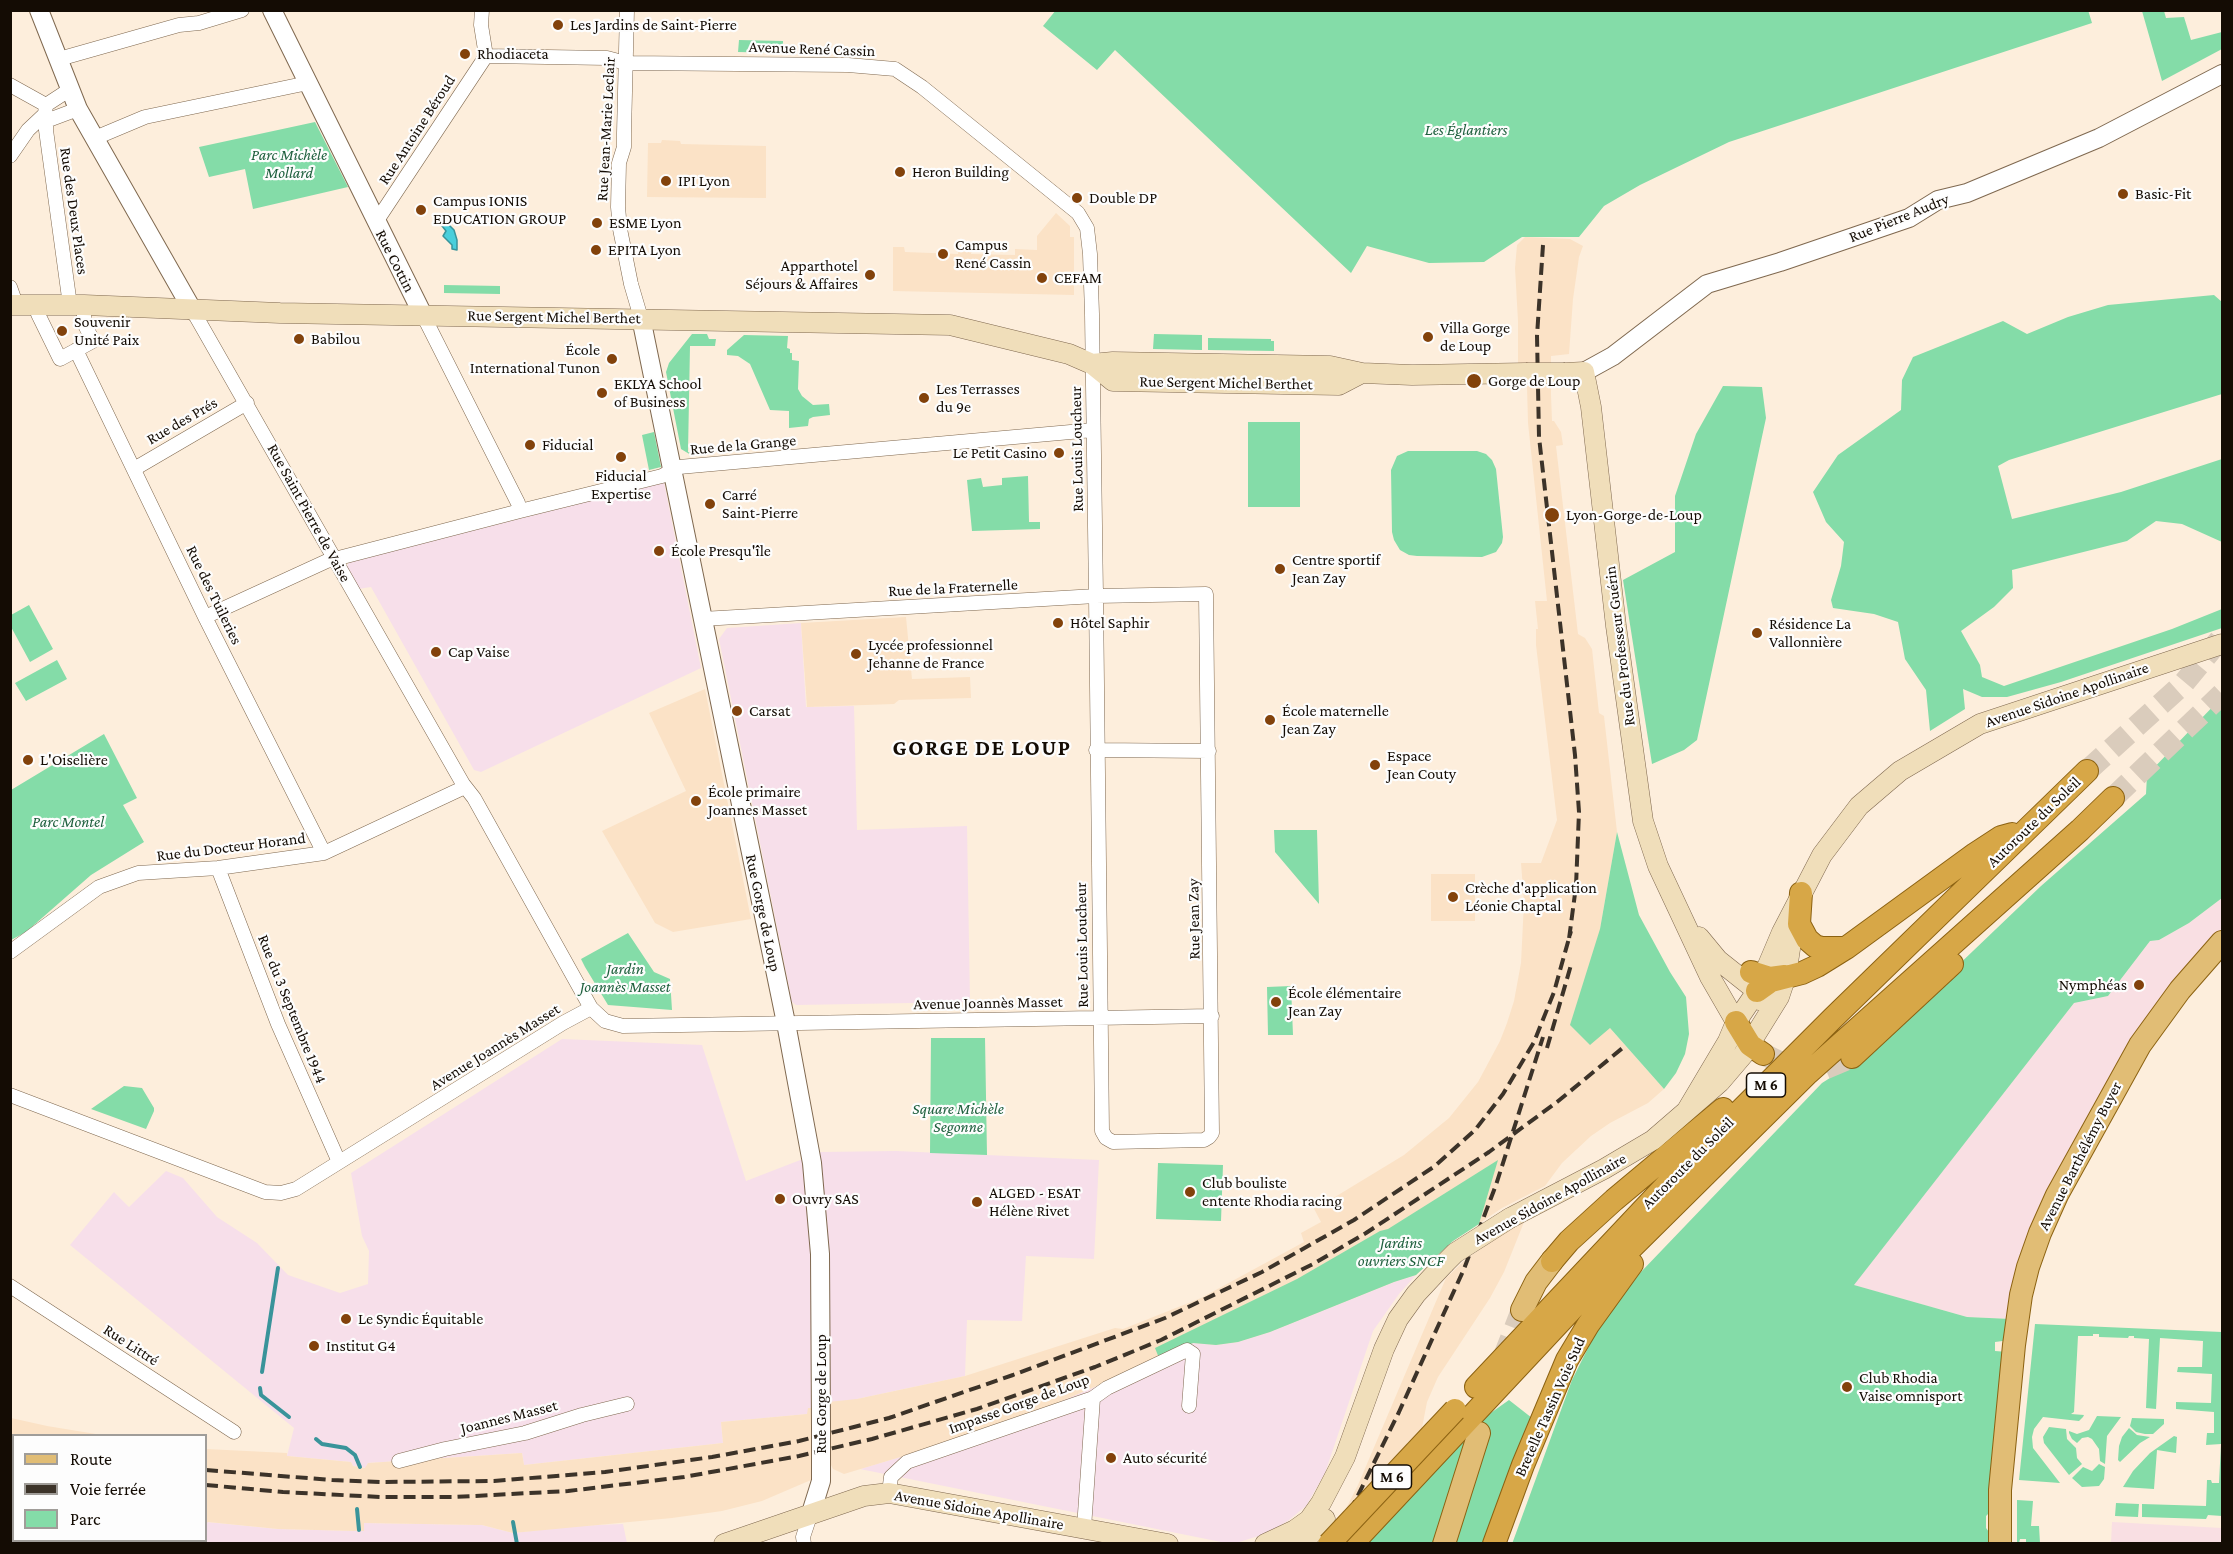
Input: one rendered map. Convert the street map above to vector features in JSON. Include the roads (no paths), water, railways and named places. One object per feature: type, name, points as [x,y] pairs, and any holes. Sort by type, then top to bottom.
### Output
[{"type":"highway","name":"Autoroute du Soleil","points":[[1329,1544],[1466,1421],[1664,1186],[2087,771]]},
{"type":"highway","name":"Autoroute du Soleil","points":[[1352,1544],[1602,1277],[1712,1167],[1808,1073],[2113,798]]},
{"type":"highway","points":[[1755,973],[1771,981],[1802,973],[1817,966],[1846,948],[2001,837],[2025,830]]},
{"type":"highway","points":[[1801,893],[1799,924],[1806,939],[1822,948],[1846,948]]},
{"type":"highway","points":[[1852,1058],[1989,927],[1995,905]]},
{"type":"highway","points":[[1551,1261],[1569,1241],[1614,1200],[1833,1018]]},
{"type":"highway","points":[[1736,1022],[1756,1049]]},
{"type":"highway","name":"Bretelle Tassin Voie Sud","points":[[1494,1544],[1523,1465],[1567,1360],[1614,1288],[1712,1167]]},
{"type":"main road","name":"Rue Sergent Michel Berthet","points":[[12,299],[39,304],[193,311],[950,325],[1069,354],[1092,364],[1113,362],[1330,366],[1362,373],[1412,375],[1575,373]]},
{"type":"main road","name":"Rue du Professeur Guérin","points":[[1575,373],[1592,407],[1616,626],[1643,821],[1658,866],[1710,977],[1736,1022]]},
{"type":"main road","name":"Avenue Sidoine Apollinaire","points":[[1687,1110],[1728,1041],[1755,973],[1822,855],[1859,806],[1900,771],[1980,724],[2223,644]]},
{"type":"main road","name":"Avenue Sidoine Apollinaire","points":[[1300,1544],[1321,1525],[1335,1501],[1345,1457],[1384,1349],[1398,1319],[1416,1294],[1455,1253],[1510,1218],[1604,1169],[1653,1140],[1756,1049],[1786,976],[1801,893]]},
{"type":"main road","name":"Rue du Professeur Guérin","points":[[1681,914],[1718,960],[1755,973],[1770,1013]]},
{"type":"main road","name":"Avenue Barthélémy Buyer","points":[[2000,1544],[2000,1490],[2014,1345],[2021,1295],[2040,1233],[2062,1185],[2140,1045],[2180,990],[2223,942]]},
{"type":"main road","points":[[1736,1022],[1770,1013]]},
{"type":"main road","points":[[1522,1310],[1536,1282],[1551,1261]]},
{"type":"main road","points":[[1444,1544],[1466,1421]]},
{"type":"main road","name":"Avenue Sidoine Apollinaire","points":[[1265,1544],[1295,1530],[1308,1520],[1321,1503],[1345,1457]]},
{"type":"main road","name":"Avenue Sidoine Apollinaire","points":[[724,1544],[864,1496],[889,1493],[1168,1544]]},
{"type":"street","name":"Rue Saint Pierre de Vaise","points":[[39,10],[78,109],[248,403],[465,787],[474,798],[591,1008]]},
{"type":"street","points":[[59,59],[179,25],[199,23],[242,10]]},
{"type":"street","name":"Rue Cottin","points":[[272,10],[520,511]]},
{"type":"street","points":[[482,10],[481,25],[486,56]]},
{"type":"street","name":"Rue Jean-Marie Leclair","points":[[627,10],[624,140],[619,163],[618,207],[631,284],[641,318]]},
{"type":"street","name":"Avenue René Cassin","points":[[486,56],[608,58],[626,63],[819,64],[896,69],[922,87],[1078,213],[1087,228],[1090,254],[1092,364]]},
{"type":"street","name":"Rue Antoine Béroud","points":[[376,222],[486,56]]},
{"type":"street","name":"Rue Pierre Audry","points":[[1575,373],[1619,352],[1707,284],[1909,218],[1938,200],[1966,193],[2099,138],[2223,74]]},
{"type":"street","points":[[95,138],[145,117],[308,83]]},
{"type":"street","points":[[10,85],[46,114],[78,109]]},
{"type":"street","points":[[12,148],[46,114],[52,99],[69,90]]},
{"type":"street","name":"Rue des Deux Places","points":[[46,114],[46,130],[77,305],[93,341],[76,350]]},
{"type":"street","points":[[39,304],[39,314],[60,359],[76,350]]},
{"type":"street","name":"Rue Gorge de Loup","points":[[641,318],[786,1023],[812,1163],[820,1254],[821,1481],[811,1513]]},
{"type":"street","name":"Rue des Tuileries","points":[[76,350],[324,853]]},
{"type":"street","name":"Rue Louis Loucheur","points":[[1092,364],[1102,1131],[1106,1138]]},
{"type":"street","name":"Rue des Prés","points":[[134,469],[248,403]]},
{"type":"street","name":"Rue de la Grange","points":[[206,617],[327,561],[663,476],[679,467],[1093,430]]},
{"type":"street","name":"Rue de la Fraternelle","points":[[702,619],[1096,596],[1206,594]]},
{"type":"street","name":"Rue Jean Zay","points":[[1106,1138],[1113,1142],[1204,1140],[1212,1132],[1206,594]]},
{"type":"street","points":[[1096,750],[1209,750]]},
{"type":"street","name":"Rue du Docteur Horand","points":[[10,952],[99,887],[138,873],[218,868],[324,853],[465,787]]},
{"type":"street","name":"Rue du 3 Septembre 1944","points":[[218,868],[278,1024],[339,1162]]},
{"type":"street","name":"Avenue Joannès Masset","points":[[10,1095],[265,1192],[281,1193],[296,1189],[563,1023],[591,1008],[605,1020],[623,1026],[1212,1016]]},
{"type":"street","name":"Rue Littré","points":[[10,1286],[234,1432]]},
{"type":"street","name":"Impasse Gorge de Loup","points":[[889,1493],[891,1477],[907,1462],[1093,1398],[1107,1388],[1187,1350],[1193,1354],[1190,1406]]},
{"type":"street","points":[[1084,1528],[1093,1398]]},
{"type":"street","name":"Joannes Masset","points":[[399,1461],[525,1433],[627,1404]]},
{"type":"street","points":[[804,1544],[803,1537],[811,1513]]},
{"type":"water","points":[[442,218],[454,230],[457,250],[452,249],[452,245],[443,236],[446,231],[439,222]]},
{"type":"waterway","points":[[262,1372],[278,1268]]},
{"type":"waterway","points":[[260,1388],[261,1395],[289,1417]]},
{"type":"waterway","points":[[316,1439],[322,1444],[346,1448],[355,1455],[360,1467]]},
{"type":"waterway","points":[[357,1509],[359,1530]]},
{"type":"waterway","points":[[513,1522],[517,1544]]},
{"type":"tunnel","points":[[2087,771],[2183,684],[2222,637]]},
{"type":"tunnel","points":[[2113,798],[2222,694]]},
{"type":"tunnel","points":[[1763,1054],[1796,1070],[1824,1069],[1852,1057]]},
{"type":"tunnel","points":[[1503,1359],[1522,1310]]},
{"type":"railway","points":[[1543,245],[1537,336],[1539,437],[1575,755],[1579,812],[1576,886],[1569,939]]},
{"type":"railway","points":[[207,1470],[380,1482],[494,1481],[605,1472],[712,1457],[799,1441],[889,1418],[1013,1375],[1165,1318],[1262,1272],[1354,1220],[1435,1166],[1475,1130],[1503,1094],[1534,1042],[1554,992],[1571,931]]},
{"type":"railway","points":[[1547,1048],[1571,965]]},
{"type":"railway","points":[[1334,1544],[1399,1412],[1464,1269],[1496,1185],[1543,1037]]},
{"type":"railway","points":[[207,1485],[380,1497],[455,1497],[568,1491],[684,1477],[799,1456],[872,1439],[977,1409],[1095,1367],[1161,1340],[1313,1264],[1366,1233],[1489,1152],[1557,1102],[1625,1046]]},
{"type":"place","name":"Les Jardins de Saint-Pierre","points":[[558,25]]},
{"type":"place","name":"Rhodiaceta","points":[[465,54]]},
{"type":"place","name":"Heron Building","points":[[900,172]]},
{"type":"place","name":"IPI Lyon","points":[[666,181]]},
{"type":"place","name":"Basic-Fit","points":[[2123,194]]},
{"type":"place","name":"Double DP","points":[[1077,198]]},
{"type":"place","name":"Campus IONIS EDUCATION GROUP","points":[[421,210]]},
{"type":"place","name":"ESME Lyon","points":[[597,223]]},
{"type":"place","name":"EPITA Lyon","points":[[596,250]]},
{"type":"place","name":"Campus René Cassin","points":[[943,254]]},
{"type":"place","name":"Apparthotel Séjours & Affaires","points":[[870,275]]},
{"type":"place","name":"CEFAM","points":[[1042,278]]},
{"type":"place","name":"Souvenir Unité Paix","points":[[62,331]]},
{"type":"place","name":"Villa Gorge de Loup","points":[[1428,337]]},
{"type":"place","name":"Babilou","points":[[299,339]]},
{"type":"place","name":"École International Tunon","points":[[612,359]]},
{"type":"place","name":"Gorge de Loup","points":[[1474,381]]},
{"type":"place","name":"EKLYA School of Business","points":[[602,393]]},
{"type":"place","name":"Les Terrasses du 9e","points":[[924,398]]},
{"type":"place","name":"Fiducial","points":[[530,445]]},
{"type":"place","name":"Le Petit Casino","points":[[1059,453]]},
{"type":"place","name":"Fiducial Expertise","points":[[621,457]]},
{"type":"place","name":"Carré Saint-Pierre","points":[[710,504]]},
{"type":"place","name":"Lyon-Gorge-de-Loup","points":[[1552,515]]},
{"type":"place","name":"École Presqu'île","points":[[659,551]]},
{"type":"place","name":"Centre sportif Jean Zay","points":[[1280,569]]},
{"type":"place","name":"Hôtel Saphir","points":[[1058,623]]},
{"type":"place","name":"Résidence La Vallonnière","points":[[1757,633]]},
{"type":"place","name":"Cap Vaise","points":[[436,652]]},
{"type":"place","name":"Lycée professionnel Jehanne de France","points":[[856,654]]},
{"type":"place","name":"Carsat","points":[[737,711]]},
{"type":"place","name":"École maternelle Jean Zay","points":[[1270,720]]},
{"type":"place","name":"L'Oiselière","points":[[28,760]]},
{"type":"place","name":"Espace Jean Couty","points":[[1375,765]]},
{"type":"place","name":"École primaire Joannes Masset","points":[[696,801]]},
{"type":"place","name":"Crèche d'application Léonie Chaptal","points":[[1453,897]]},
{"type":"place","name":"Nymphéas","points":[[2139,985]]},
{"type":"place","name":"École élémentaire Jean Zay","points":[[1276,1002]]},
{"type":"place","name":"Club bouliste entente Rhodia racing","points":[[1190,1192]]},
{"type":"place","name":"Ouvry SAS","points":[[780,1199]]},
{"type":"place","name":"ALGED - ESAT Hélène Rivet","points":[[977,1202]]},
{"type":"place","name":"Le Syndic Équitable","points":[[346,1319]]},
{"type":"place","name":"Institut G4","points":[[314,1346]]},
{"type":"place","name":"Club Rhodia Vaise omnisport","points":[[1847,1387]]},
{"type":"place","name":"Auto sécurité","points":[[1111,1458]]},
{"type":"district","name":"GORGE DE LOUP","points":[[982,748]]},
{"type":"park label","name":"Les Églantiers","points":[[1466,130]]},
{"type":"park label","name":"Parc Michèle Mollard","points":[[289,164]]},
{"type":"park label","name":"Parc Montel","points":[[68,822]]},
{"type":"park label","name":"Jardin Joannès Masset","points":[[625,978]]},
{"type":"park label","name":"Square Michèle Segonne","points":[[958,1118]]},
{"type":"park label","name":"Jardins ouvriers SNCF","points":[[1401,1252]]}]
